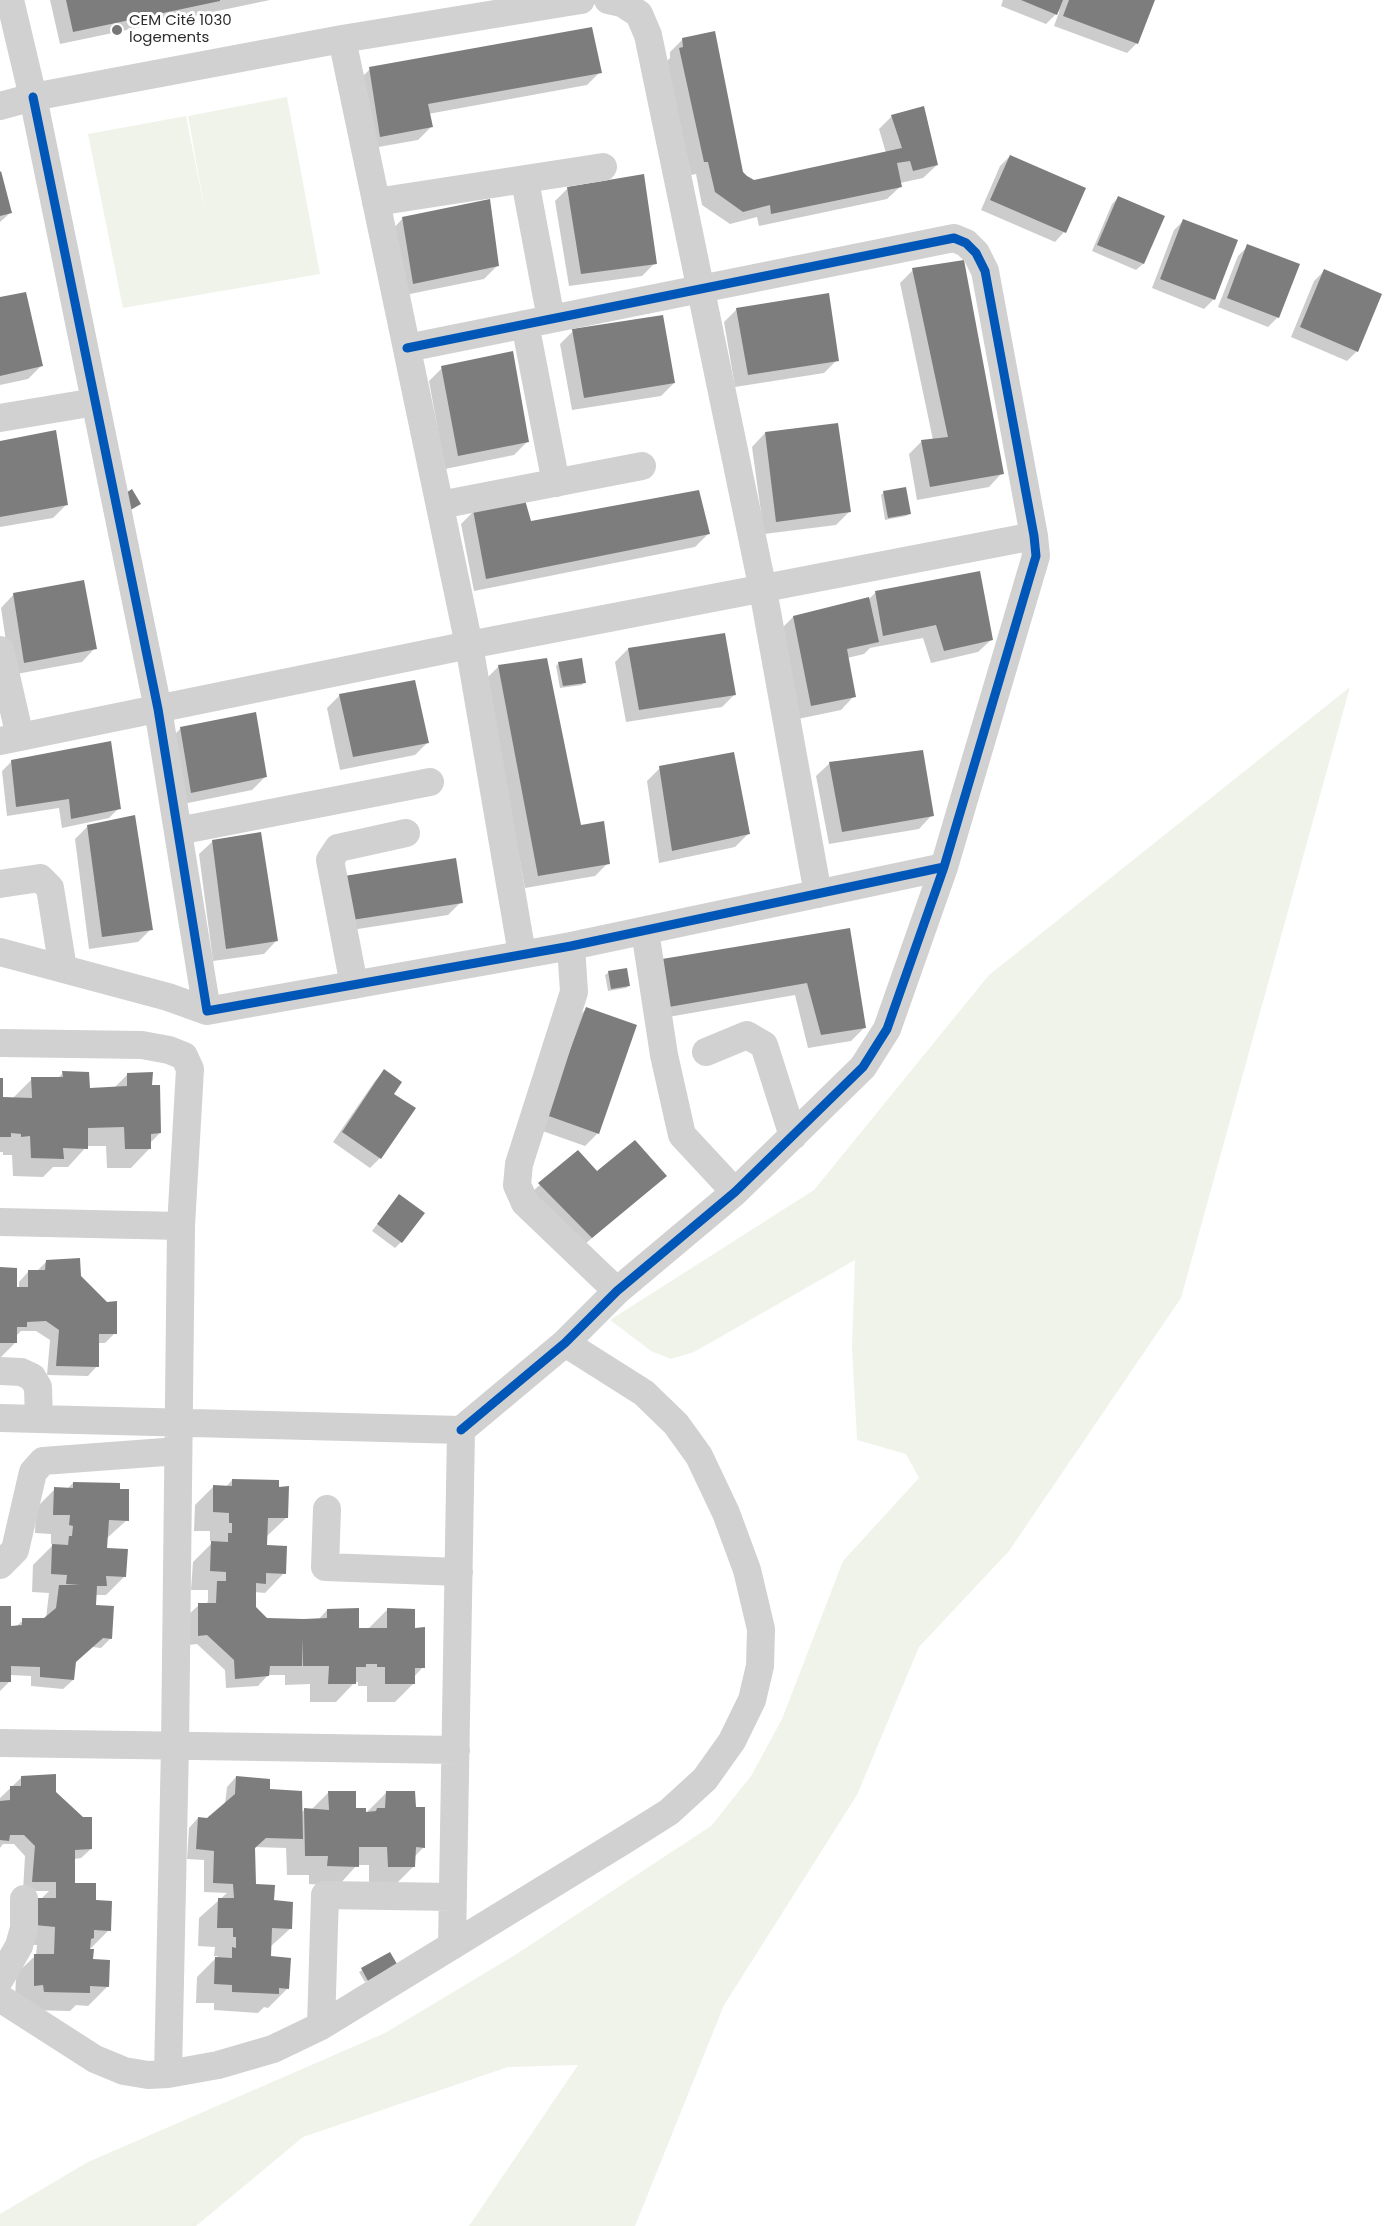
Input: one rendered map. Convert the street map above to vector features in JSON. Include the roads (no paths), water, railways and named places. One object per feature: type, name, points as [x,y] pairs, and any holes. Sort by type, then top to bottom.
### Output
[{"type":"street","points":[[10,0],[33,97],[158,709],[207,1011]]},
{"type":"street","points":[[0,106],[33,97],[342,39],[581,0]]},
{"type":"street","points":[[608,0],[622,3],[639,14],[648,35],[763,590],[818,894]]},
{"type":"street","points":[[342,39],[469,645],[522,954]]},
{"type":"street","points":[[376,202],[525,181],[603,167]]},
{"type":"street","points":[[525,181],[555,483]]},
{"type":"street","points":[[0,1418],[462,1430],[565,1343],[617,1291],[735,1192],[863,1067],[886,1029],[944,867],[1036,556],[985,271],[976,253],[966,243],[954,238],[407,348]]},
{"type":"street","points":[[0,418],[95,402]]},
{"type":"street","points":[[440,505],[642,466]]},
{"type":"street","points":[[0,650],[10,739],[469,645],[1034,536]]},
{"type":"street","points":[[178,831],[430,782]]},
{"type":"street","points":[[354,984],[330,860],[338,848],[406,833]]},
{"type":"street","points":[[0,952],[168,998],[207,1011],[571,946],[944,867]]},
{"type":"street","points":[[0,884],[40,878],[50,888],[63,969]]},
{"type":"street","points":[[645,931],[664,1055],[682,1135],[735,1192]]},
{"type":"street","points":[[571,946],[574,992],[519,1164],[517,1185],[525,1203],[617,1291]]},
{"type":"street","points":[[706,1052],[747,1035],[764,1045],[793,1136]]},
{"type":"street","points":[[0,1043],[142,1045],[169,1050],[184,1056],[190,1069],[181,1226],[175,1746],[168,2074]]},
{"type":"street","points":[[0,1222],[181,1226]]},
{"type":"street","points":[[0,1998],[95,2059],[124,2071],[168,2074],[218,2065],[273,2049],[321,2026],[669,1812],[705,1779],[732,1741],[752,1700],[760,1666],[761,1629],[747,1570],[726,1513],[699,1456],[676,1424],[644,1393],[565,1343]]},
{"type":"street","points":[[0,1371],[21,1371],[32,1377],[38,1387],[39,1419]]},
{"type":"street","points":[[452,1946],[462,1430]]},
{"type":"street","points":[[0,1565],[15,1550],[33,1472],[43,1461],[178,1451]]},
{"type":"street","points":[[327,1509],[325,1567],[459,1572]]},
{"type":"street","points":[[0,1743],[456,1750]]},
{"type":"street","points":[[321,2026],[325,1895],[453,1897]]},
{"type":"street","points":[[0,1979],[20,1946],[24,1928],[24,1899]]},
{"type":"place","name":"CEM Cité 1030 logements","points":[[117,30]]}]
